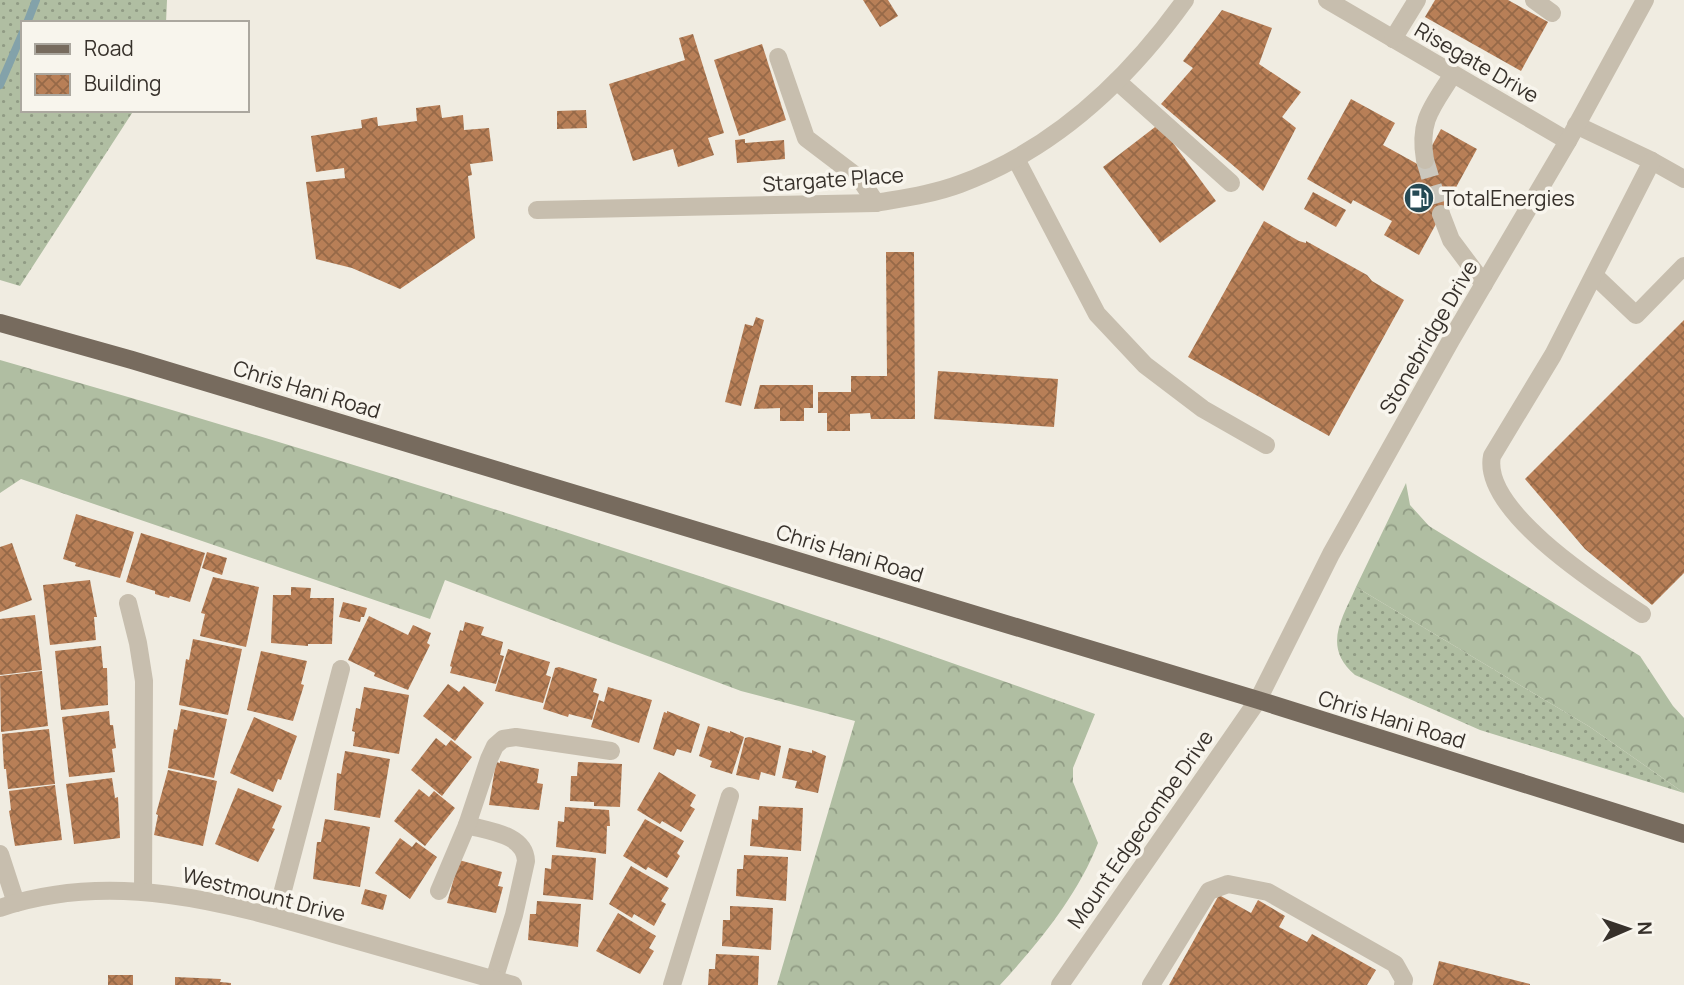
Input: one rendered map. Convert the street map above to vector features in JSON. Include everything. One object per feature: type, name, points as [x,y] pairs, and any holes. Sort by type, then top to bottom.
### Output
[{"type":"main road","name":"Chris Hani Road","points":[[0,323],[132,360],[1258,700],[1684,834]]},
{"type":"street","name":"Stargate Place","points":[[537,209],[876,203],[918,196],[958,185],[1040,146],[1102,97],[1165,29],[1185,0]]},
{"type":"street","name":"Risegate Drive","points":[[1327,0],[1453,74],[1572,133],[1652,161],[1684,178]]},
{"type":"street","points":[[1393,39],[1417,0]]},
{"type":"street","points":[[1534,0],[1552,13]]},
{"type":"street","name":"Stonebridge Drive","points":[[1258,700],[1331,554],[1572,133],[1644,0]]},
{"type":"street","points":[[778,57],[806,138],[860,178],[876,203]]},
{"type":"street","points":[[1425,160],[1422,132],[1427,117],[1453,74]]},
{"type":"street","points":[[1117,81],[1231,183]]},
{"type":"street","points":[[1016,159],[1097,314],[1145,365],[1203,409],[1266,445]]},
{"type":"street","points":[[1642,614],[1571,567],[1531,529],[1507,502],[1492,479],[1490,468],[1492,456],[1553,355],[1652,161]]},
{"type":"street","points":[[1441,214],[1451,240],[1484,284]]},
{"type":"street","points":[[1595,276],[1636,315],[1684,266]]},
{"type":"street","points":[[128,603],[144,681],[143,891]]},
{"type":"street","points":[[276,917],[341,669]]},
{"type":"street","name":"Mount Edgecombe Drive","points":[[1060,985],[1258,700]]},
{"type":"street","points":[[439,891],[467,825],[489,759],[495,746],[503,739],[516,737],[611,751]]},
{"type":"street","points":[[672,985],[730,796]]},
{"type":"street","points":[[467,825],[513,839],[522,845],[526,852],[514,915],[494,979]]},
{"type":"street","points":[[0,854],[8,906]]},
{"type":"street","points":[[1151,985],[1209,891],[1228,884],[1268,892],[1395,964],[1404,985]]},
{"type":"street","name":"Westmount Drive","points":[[8,906],[75,892],[143,891],[197,898],[276,917],[513,985]]},
{"type":"green space","points":[[0,0],[167,0],[166,21],[21,21],[21,112],[133,112],[20,286],[0,280]]},
{"type":"green space","points":[[0,360],[276,441],[550,527],[824,618],[1095,714],[1073,768],[1073,782],[1098,843],[1090,862],[1055,918],[1000,985],[777,985],[855,721],[741,691],[445,580],[430,619],[21,479],[0,493]]},
{"type":"green space","points":[[1406,483],[1410,505],[1429,526],[1640,656],[1684,718],[1684,793],[1590,727],[1356,587]]},
{"type":"green space","points":[[1356,587],[1590,727],[1684,793],[1480,730],[1355,675],[1339,654],[1337,643],[1341,622]]},
{"type":"building","points":[[863,0],[888,0],[898,16],[880,27]]},
{"type":"building","points":[[1435,0],[1508,0],[1548,22],[1521,71],[1425,17]]},
{"type":"building","points":[[1222,10],[1272,28],[1259,64],[1301,92],[1282,117],[1296,128],[1263,191],[1161,104],[1193,68],[1183,61]]},
{"type":"building","points":[[693,34],[724,133],[708,138],[714,155],[678,167],[673,149],[633,161],[609,84],[685,60],[679,38]]},
{"type":"building","points":[[762,44],[786,120],[739,136],[714,60]]},
{"type":"building","points":[[1351,99],[1395,123],[1383,145],[1421,166],[1441,129],[1477,149],[1419,255],[1384,235],[1392,221],[1353,200],[1351,204],[1307,179]]},
{"type":"building","points":[[440,105],[442,118],[463,115],[464,130],[489,128],[493,161],[470,164],[472,175],[468,176],[475,238],[400,289],[352,268],[316,259],[306,182],[345,178],[344,168],[316,172],[311,136],[362,128],[361,120],[377,117],[378,126],[417,121],[416,108]]},
{"type":"building","points":[[586,110],[587,128],[557,129],[557,111]]},
{"type":"building","points":[[1159,124],[1216,201],[1160,243],[1103,167]]},
{"type":"building","points":[[745,139],[745,143],[784,140],[785,159],[737,163],[735,140]]},
{"type":"building","points":[[1313,192],[1346,210],[1336,227],[1304,209]]},
{"type":"building","points":[[1264,221],[1367,275],[1372,281],[1404,300],[1329,436],[1188,357]]},
{"type":"building","points":[[886,252],[914,252],[915,419],[871,419],[870,413],[850,414],[850,431],[827,431],[827,413],[818,413],[818,392],[851,392],[851,376],[887,376]]},
{"type":"building","points":[[756,317],[764,320],[741,406],[725,402],[745,324],[753,326]]},
{"type":"building","points":[[1684,320],[1684,573],[1652,605],[1585,549],[1525,479]]},
{"type":"building","points":[[938,371],[1058,379],[1054,427],[934,419]]},
{"type":"building","points":[[760,385],[813,385],[813,408],[804,408],[804,421],[780,421],[780,408],[754,409]]},
{"type":"building","points":[[76,514],[134,532],[120,578],[75,566],[76,563],[63,559]]},
{"type":"building","points":[[141,533],[205,553],[190,602],[155,594],[155,591],[126,582]]},
{"type":"building","points":[[12,543],[32,600],[0,612],[0,547]]},
{"type":"building","points":[[207,552],[227,558],[222,575],[202,568]]},
{"type":"building","points":[[213,577],[259,587],[246,647],[200,636],[205,614],[201,613]]},
{"type":"building","points":[[90,580],[97,617],[94,617],[96,640],[50,645],[43,585]]},
{"type":"building","points":[[291,587],[311,588],[310,598],[334,598],[332,644],[308,646],[271,643],[273,595],[291,595]]},
{"type":"building","points":[[343,602],[367,608],[360,622],[339,617]]},
{"type":"building","points":[[35,615],[42,670],[0,675],[0,619]]},
{"type":"building","points":[[369,616],[408,635],[413,625],[431,633],[427,643],[430,645],[408,690],[374,676],[375,673],[348,660]]},
{"type":"building","points":[[465,622],[484,627],[481,635],[503,642],[500,655],[504,656],[496,684],[450,673],[460,630],[463,631]]},
{"type":"building","points":[[193,639],[242,649],[228,715],[179,705],[186,659],[189,660]]},
{"type":"building","points":[[101,646],[103,668],[107,668],[108,705],[61,710],[55,651]]},
{"type":"building","points":[[508,649],[550,662],[546,675],[551,677],[543,703],[495,691]]},
{"type":"building","points":[[261,651],[307,661],[301,684],[304,685],[293,721],[247,710]]},
{"type":"building","points":[[555,668],[597,679],[593,692],[599,694],[592,720],[569,714],[568,717],[543,709]]},
{"type":"building","points":[[42,671],[48,726],[1,732],[0,676]]},
{"type":"building","points":[[448,684],[459,692],[464,686],[484,703],[455,741],[423,716]]},
{"type":"building","points":[[364,687],[409,695],[399,754],[353,746],[355,732],[352,731],[356,708],[360,709]]},
{"type":"building","points":[[608,687],[652,700],[639,743],[591,727],[599,700],[604,702]]},
{"type":"building","points":[[181,709],[227,719],[214,778],[168,768],[174,729],[177,730]]},
{"type":"building","points":[[109,711],[116,748],[112,749],[115,772],[69,777],[62,717]]},
{"type":"building","points":[[664,712],[700,724],[691,753],[677,749],[674,756],[653,749]]},
{"type":"building","points":[[254,717],[297,736],[281,780],[278,779],[273,792],[230,773]]},
{"type":"building","points":[[708,726],[744,737],[732,774],[710,767],[712,761],[699,756]]},
{"type":"building","points":[[49,729],[55,784],[8,789],[2,734]]},
{"type":"building","points":[[436,738],[446,746],[451,740],[472,757],[442,796],[411,770]]},
{"type":"building","points":[[745,738],[781,746],[775,776],[761,772],[759,780],[736,775]]},
{"type":"building","points":[[789,748],[812,753],[812,750],[826,756],[818,793],[795,788],[797,781],[782,778]]},
{"type":"building","points":[[345,751],[390,759],[380,818],[334,810],[337,773],[341,774]]},
{"type":"building","points":[[496,762],[539,769],[537,783],[543,784],[539,810],[489,805]]},
{"type":"building","points":[[578,762],[622,764],[620,807],[594,806],[594,802],[570,801],[571,776],[577,776]]},
{"type":"building","points":[[168,770],[217,781],[203,846],[154,835],[156,814]]},
{"type":"building","points":[[659,772],[696,795],[690,806],[695,809],[681,832],[662,821],[660,824],[637,810]]},
{"type":"building","points":[[112,778],[115,798],[118,797],[120,838],[74,844],[66,784]]},
{"type":"building","points":[[55,785],[62,840],[15,846],[9,811],[9,791]]},
{"type":"building","points":[[238,788],[282,806],[272,828],[275,829],[258,862],[215,844]]},
{"type":"building","points":[[419,789],[429,797],[434,791],[455,808],[425,846],[394,821]]},
{"type":"building","points":[[759,806],[803,808],[801,851],[750,846],[752,819],[758,820]]},
{"type":"building","points":[[565,807],[609,810],[606,854],[556,847],[558,821],[564,822]]},
{"type":"building","points":[[325,819],[370,827],[360,887],[313,879],[317,842],[321,842]]},
{"type":"building","points":[[645,819],[684,841],[677,853],[680,856],[667,878],[648,867],[646,870],[623,856]]},
{"type":"building","points":[[400,838],[412,847],[416,842],[437,857],[410,899],[375,873]]},
{"type":"building","points":[[552,855],[596,858],[593,900],[543,895],[545,868],[551,869]]},
{"type":"building","points":[[744,855],[788,857],[786,901],[736,896],[737,869],[743,869]]},
{"type":"building","points":[[459,860],[502,872],[498,886],[503,887],[496,913],[447,903]]},
{"type":"building","points":[[631,866],[669,888],[661,901],[666,904],[654,926],[634,914],[632,918],[609,904]]},
{"type":"building","points":[[365,889],[387,895],[383,910],[361,904]]},
{"type":"building","points":[[1219,895],[1251,913],[1258,900],[1285,916],[1279,927],[1307,942],[1312,934],[1376,970],[1367,985],[1169,985]]},
{"type":"building","points":[[537,901],[581,904],[578,947],[528,940],[530,914],[536,914]]},
{"type":"building","points":[[730,906],[773,908],[771,950],[722,946],[723,920],[730,920]]},
{"type":"building","points":[[618,913],[656,936],[649,948],[654,951],[640,974],[596,951]]},
{"type":"building","points":[[716,954],[759,956],[758,985],[708,985],[709,969],[715,969]]},
{"type":"building","points":[[1439,961],[1530,984],[1530,985],[1433,985]]},
{"type":"building","points":[[108,975],[133,975],[133,985],[108,985]]},
{"type":"building","points":[[175,977],[221,979],[220,982],[231,985],[175,985]]},
{"type":"waterway","points":[[28,21],[36,0]]},
{"type":"waterway","points":[[0,85],[21,37]]},
{"type":"tunnel","points":[[1425,160],[1441,214]]},
{"type":"place","name":"TotalEnergies","points":[[1419,198]]}]
